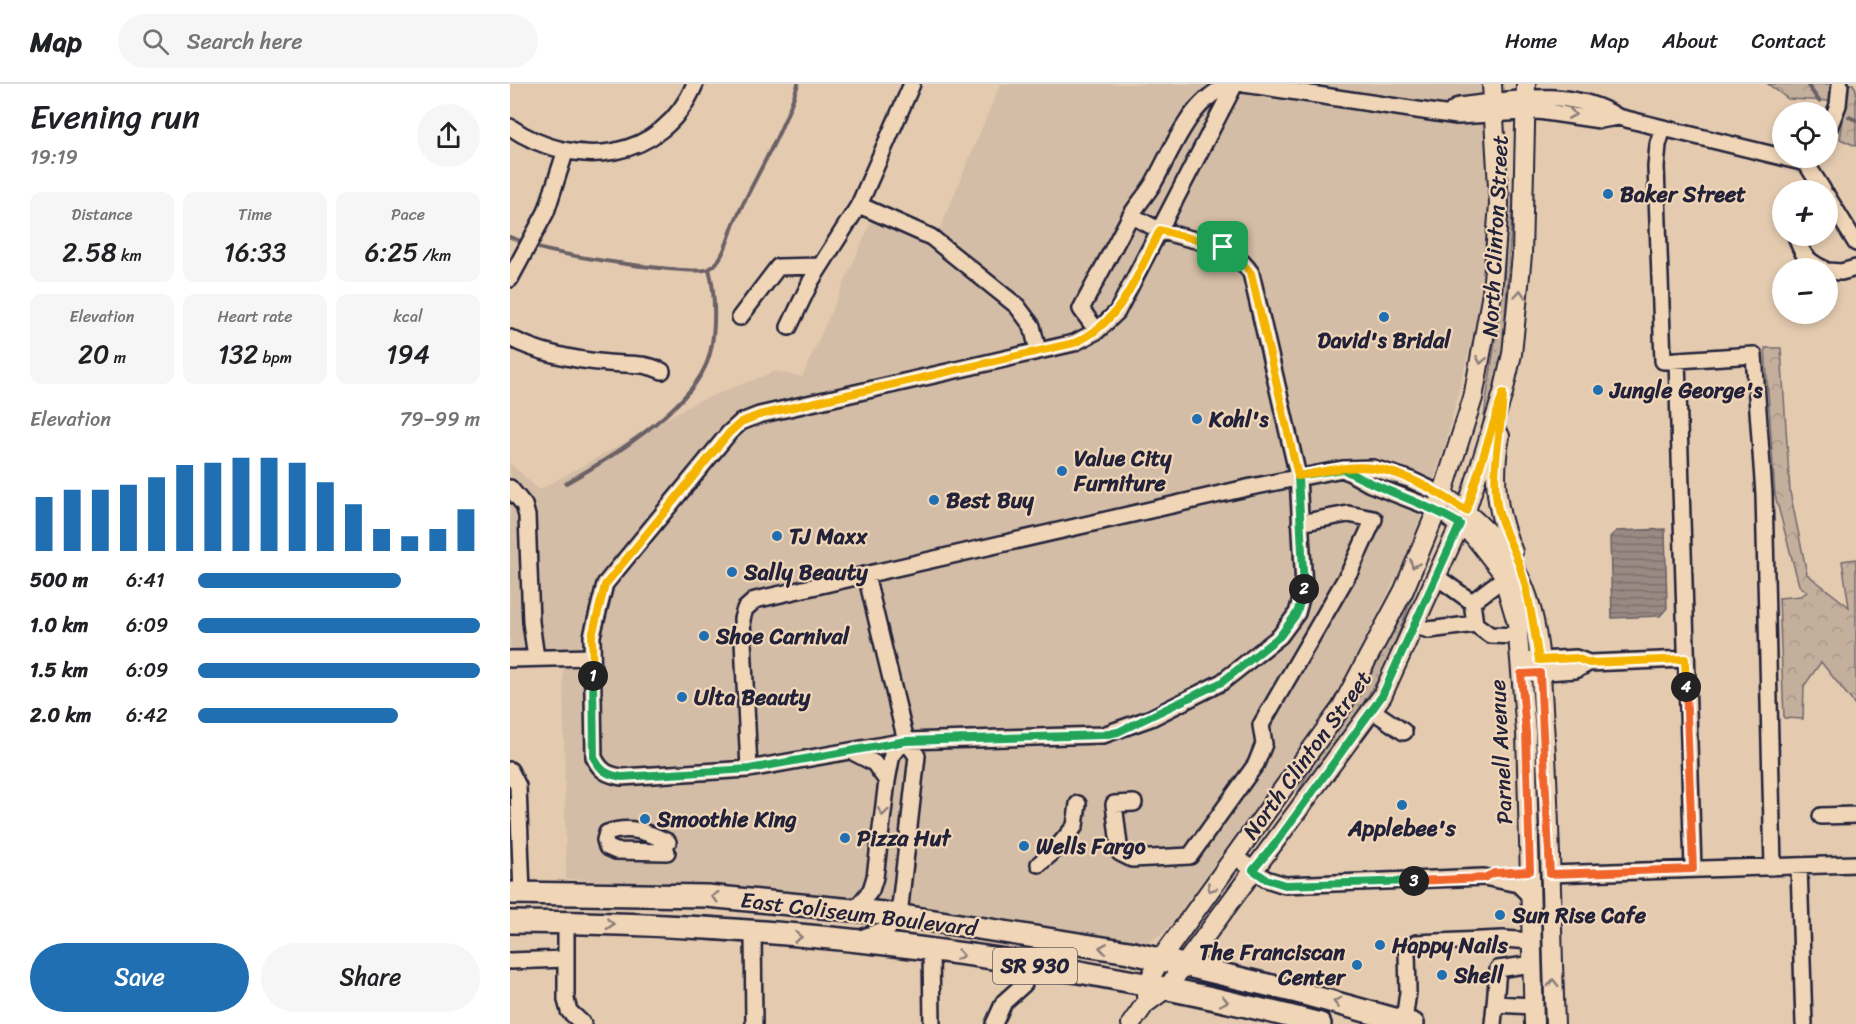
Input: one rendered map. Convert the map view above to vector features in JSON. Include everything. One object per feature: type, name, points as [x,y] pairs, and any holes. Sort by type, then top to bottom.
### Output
[{"type":"highway","name":"East Coliseum Boulevard","points":[[516,893],[707,896],[899,915],[1129,952],[1184,964],[1409,1023]]},
{"type":"highway","name":"East Coliseum Boulevard","points":[[510,922],[566,922],[753,933],[931,950],[1028,965],[1320,1024]]},
{"type":"main road","name":"North Clinton Street","points":[[1131,1024],[1153,992],[1184,964],[1372,710],[1391,679],[1463,518],[1503,393],[1520,300],[1525,210],[1526,98]]},
{"type":"main road","name":"North Clinton Street","points":[[1153,992],[1161,960],[1234,856],[1316,746],[1358,680],[1404,590],[1440,502],[1473,398],[1490,312],[1499,204],[1493,100]]},
{"type":"main road","points":[[1503,393],[1495,488],[1503,530],[1522,572],[1527,596]]},
{"type":"main road","name":"Parnell Avenue","points":[[1440,502],[1499,544],[1527,596],[1534,619],[1540,666],[1555,1024]]},
{"type":"main road","name":"Parnell Avenue","points":[[1463,518],[1492,556],[1504,578],[1512,600],[1518,636],[1526,733],[1534,1015]]},
{"type":"street","points":[[510,126],[538,143],[565,153],[606,152],[647,142],[685,108],[695,84]]},
{"type":"street","points":[[789,327],[820,266],[835,240],[849,224],[859,205],[912,84]]},
{"type":"street","points":[[1131,215],[1160,230],[1223,247],[1234,253],[1251,273],[1298,476],[1304,588],[1297,613],[1280,636],[1221,683],[1140,723],[1103,735],[906,741],[749,769],[622,777],[609,775],[598,767],[594,757],[592,636],[605,585],[729,433],[741,422],[768,412],[1074,343],[1097,331],[1117,312],[1160,230],[1233,84]]},
{"type":"street","points":[[1097,331],[1081,309],[1131,215],[1152,186],[1194,111],[1211,95],[1233,84]]},
{"type":"street","points":[[1244,84],[1446,114],[1459,106],[1493,100],[1559,98],[1601,106],[1618,117],[1772,154]]},
{"type":"street","points":[[1838,105],[1840,84]]},
{"type":"street","points":[[1663,128],[1656,167],[1663,361],[1754,355],[1764,494],[1773,867]]},
{"type":"street","points":[[510,279],[557,185],[565,153]]},
{"type":"street","points":[[859,205],[931,237],[1017,306],[1032,326],[1038,351]]},
{"type":"street","points":[[1838,214],[1856,243]]},
{"type":"street","points":[[740,317],[778,267],[820,266]]},
{"type":"street","points":[[1838,272],[1856,268]]},
{"type":"street","points":[[510,338],[526,346],[573,360],[647,363],[662,371]]},
{"type":"street","points":[[1677,360],[1693,869]]},
{"type":"street","points":[[749,769],[742,619],[744,609],[755,600],[1298,476],[1343,469],[1373,468],[1409,479],[1440,502]]},
{"type":"street","points":[[510,488],[524,505],[527,516],[531,622],[536,658]]},
{"type":"street","points":[[1134,803],[1114,804],[1120,853],[1132,859],[1190,856],[1256,764],[1264,744],[1261,725],[1350,571],[1374,519],[1348,514],[1300,523]]},
{"type":"street","points":[[849,942],[889,928],[899,915],[917,756],[906,741],[866,574]]},
{"type":"street","points":[[1437,577],[1472,602],[1475,624]]},
{"type":"street","points":[[1472,602],[1504,578]]},
{"type":"street","points":[[1415,626],[1429,630],[1475,624],[1490,634],[1518,636]]},
{"type":"street","points":[[510,659],[592,657]]},
{"type":"street","points":[[1521,668],[1540,666],[1576,670],[1589,663],[1685,659]]},
{"type":"street","points":[[1372,710],[1404,732]]},
{"type":"street","points":[[855,910],[871,890],[892,754],[906,741]]},
{"type":"street","points":[[851,751],[874,762],[887,781]]},
{"type":"street","points":[[510,770],[518,786],[516,893]]},
{"type":"street","points":[[1039,864],[1057,848],[1075,826],[1078,804]]},
{"type":"street","points":[[1821,816],[1856,815]]},
{"type":"street","points":[[1234,856],[1266,879],[1285,885],[1484,878],[1518,884],[1530,896]]},
{"type":"street","points":[[1550,874],[1856,864]]},
{"type":"street","points":[[1799,866],[1804,1024]]},
{"type":"street","points":[[1484,878],[1494,873],[1530,871]]},
{"type":"street","points":[[566,922],[565,959],[569,1011],[583,1024]]},
{"type":"street","points":[[753,933],[754,1024]]},
{"type":"street","points":[[1409,1023],[1407,951],[1416,943],[1503,939],[1532,941]]},
{"type":"street","points":[[931,950],[932,1024]]},
{"type":"street","points":[[510,961],[565,959]]},
{"type":"street","points":[[1493,1024],[1498,969],[1533,964]]},
{"type":"street","points":[[994,1024],[1004,1002],[1024,984],[1028,965]]},
{"type":"street","points":[[1495,1004],[1534,1015]]},
{"type":"shaded area","points":[[1000,84],[1482,84],[1489,167],[1486,263],[1473,335],[1444,450],[1409,552],[1354,661],[1322,717],[1179,913],[1163,934],[1146,943],[900,903],[764,889],[566,879],[563,665],[554,665],[541,649],[510,650],[510,463],[539,490],[696,402],[776,371],[802,377],[872,220],[931,237],[939,231]]},
{"type":"shaded area","points":[[1665,529],[1667,608],[1660,616],[1612,618],[1610,537],[1616,531]]},
{"type":"green space","points":[[1768,84],[1831,84],[1831,101],[1788,99]]},
{"type":"green space","points":[[1849,84],[1853,84],[1856,89],[1856,146],[1840,139]]},
{"type":"green space","points":[[1509,192],[1512,192],[1513,201],[1503,348],[1484,431],[1482,430],[1504,278]]},
{"type":"green space","points":[[1765,348],[1781,348],[1790,492],[1807,574],[1849,607],[1842,561],[1856,559],[1856,706],[1821,662],[1804,686],[1803,719],[1784,718],[1779,598],[1801,596],[1807,592],[1799,585],[1775,495]]},
{"type":"green space","points":[[1419,573],[1421,574],[1385,669],[1335,747],[1290,806]]},
{"type":"waterway","points":[[533,246],[622,264],[678,270],[709,269],[722,254],[735,221],[785,120],[798,84]]},
{"type":"waterway","points":[[1807,84],[1819,101]]},
{"type":"waterway","points":[[1849,117],[1856,120]]},
{"type":"waterway","points":[[510,237],[526,243]]},
{"type":"waterway","points":[[566,483],[644,433],[681,400],[695,384],[705,367],[712,345],[714,305],[709,269]]},
{"type":"place","name":"Baker Street","points":[[1608,194]]},
{"type":"place","name":"David's Bridal","points":[[1384,317]]},
{"type":"place","name":"Jungle George's","points":[[1598,390]]},
{"type":"place","name":"Kohl's","points":[[1197,419]]},
{"type":"place","name":"Value City Furniture","points":[[1062,471]]},
{"type":"place","name":"Best Buy","points":[[934,500]]},
{"type":"place","name":"TJ Maxx","points":[[777,536]]},
{"type":"place","name":"Sally Beauty","points":[[732,572]]},
{"type":"place","name":"Shoe Carnival","points":[[704,636]]},
{"type":"place","name":"Ulta Beauty","points":[[682,697]]},
{"type":"place","name":"Applebee's","points":[[1402,805]]},
{"type":"place","name":"Smoothie King","points":[[645,819]]},
{"type":"place","name":"Pizza Hut","points":[[845,838]]},
{"type":"place","name":"Wells Fargo","points":[[1024,846]]},
{"type":"place","name":"Sun Rise Cafe","points":[[1500,915]]},
{"type":"place","name":"Happy Nails","points":[[1380,945]]},
{"type":"place","name":"The Franciscan Center","points":[[1357,965]]},
{"type":"place","name":"Shell","points":[[1442,975]]},
{"type":"route","points":[[1223,247],[1160,230],[1117,312],[1097,331],[1074,343],[759,415],[741,422],[729,433],[605,585],[592,636],[594,757],[598,767],[609,775],[622,777],[749,769],[906,741],[1103,735],[1118,732],[1222,682],[1280,636],[1297,613],[1304,588],[1298,476],[1343,469],[1370,484],[1437,510],[1460,524],[1382,696],[1275,844],[1253,870],[1266,879],[1285,885],[1484,878],[1494,873],[1530,871],[1526,733],[1521,674],[1540,673],[1546,754],[1550,874],[1693,869],[1685,659],[1589,663],[1576,658],[1539,660],[1534,619],[1522,572],[1503,530],[1497,507],[1496,459],[1502,429],[1503,393],[1466,511],[1443,495],[1409,479],[1373,468],[1343,469],[1298,476],[1255,285],[1244,262],[1223,247]]}]
